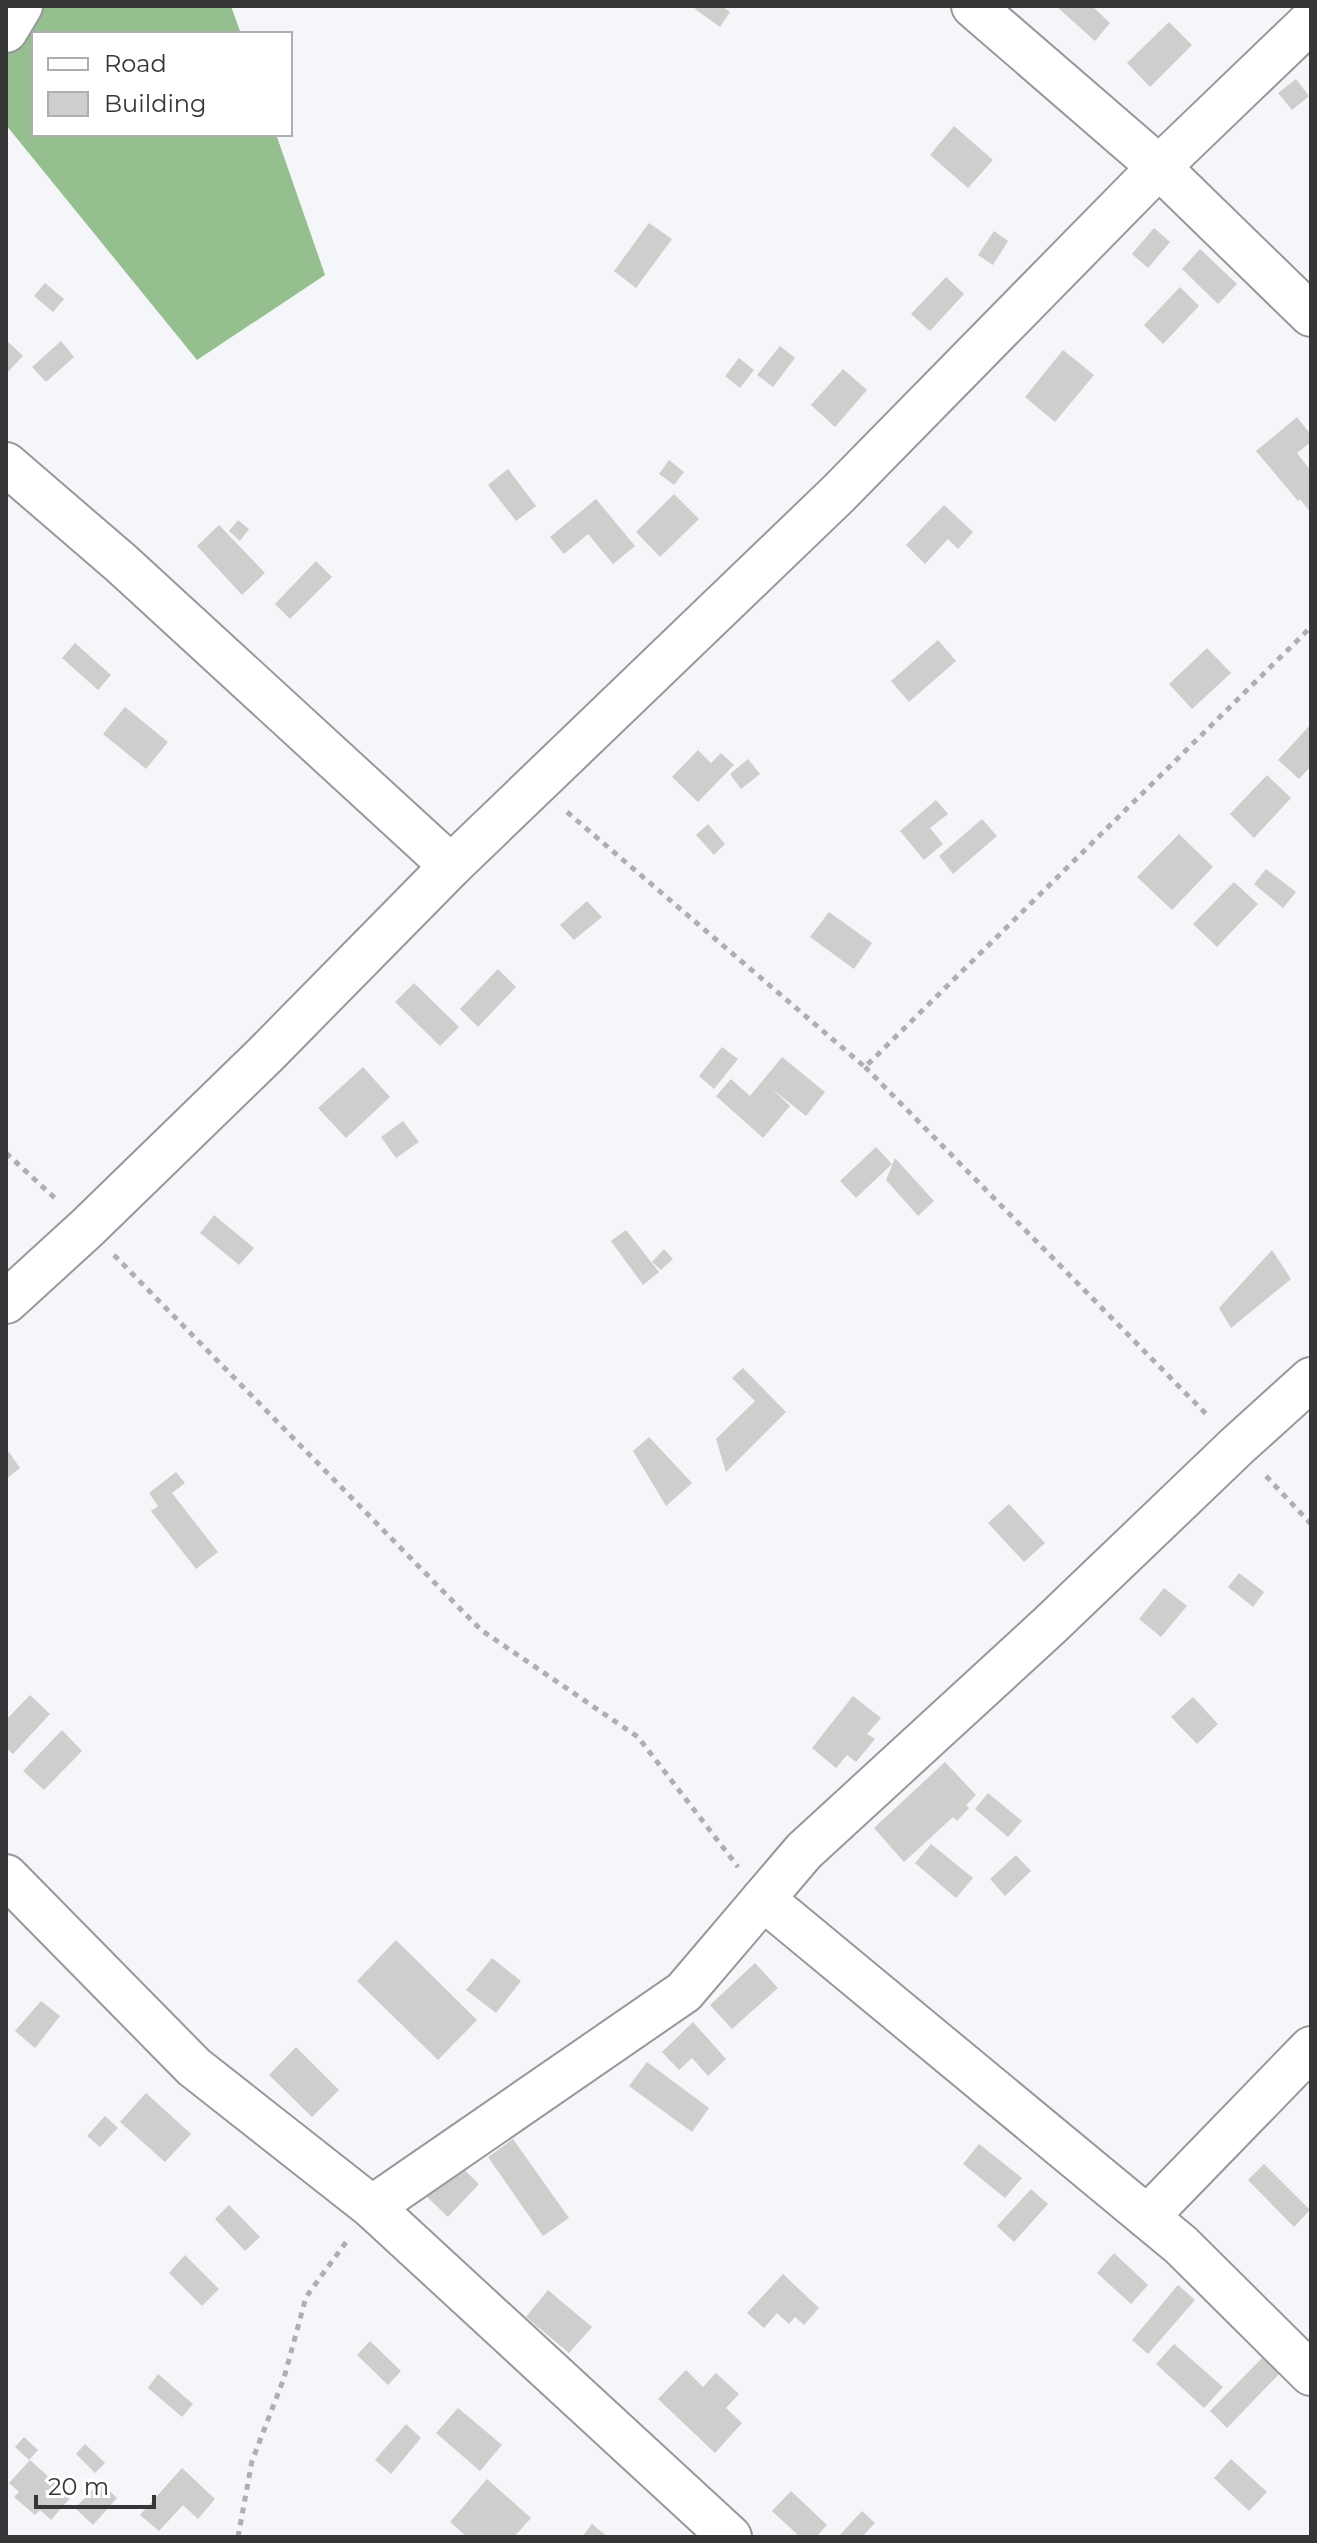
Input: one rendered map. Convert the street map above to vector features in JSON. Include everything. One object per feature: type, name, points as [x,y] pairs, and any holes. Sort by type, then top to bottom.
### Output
[{"type":"street","points":[[6,31],[21,6]]},
{"type":"street","points":[[973,6],[1159,167],[1311,315]]},
{"type":"street","points":[[6,1302],[87,1228],[265,1055],[451,866],[838,494],[1159,167],[1311,21]]},
{"type":"street","points":[[6,464],[121,563],[451,866]]},
{"type":"street","points":[[372,2207],[684,1992],[804,1851],[1311,1379]]},
{"type":"street","points":[[6,1876],[194,2067],[372,2207],[730,2537]]},
{"type":"street","points":[[763,1899],[1181,2245],[1311,2374]]},
{"type":"street","points":[[1147,2217],[1311,2048]]},
{"type":"path","points":[[865,1067],[1311,627]]},
{"type":"path","points":[[536,785],[865,1067],[1311,1524]]},
{"type":"path","points":[[6,1153],[87,1228],[481,1630],[638,1737],[763,1899]]},
{"type":"path","points":[[238,2537],[252,2461],[284,2378],[306,2297],[372,2207]]},
{"type":"green space","points":[[6,6],[231,6],[240,32],[32,32],[32,136],[277,136],[325,275],[197,360],[6,125]]},
{"type":"building","points":[[697,6],[722,6],[730,12],[720,27],[695,9]]},
{"type":"building","points":[[1056,6],[1092,6],[1110,23],[1095,41]]},
{"type":"building","points":[[1169,22],[1192,45],[1150,87],[1127,63]]},
{"type":"building","points":[[1296,79],[1309,96],[1292,110],[1278,93]]},
{"type":"building","points":[[954,126],[993,160],[968,188],[930,155]]},
{"type":"building","points":[[649,223],[672,239],[636,288],[614,271]]},
{"type":"building","points":[[1154,228],[1170,242],[1148,268],[1132,254]]},
{"type":"building","points":[[994,231],[1008,241],[993,265],[978,255]]},
{"type":"building","points":[[1200,249],[1237,284],[1218,304],[1182,269]]},
{"type":"building","points":[[946,277],[964,294],[930,331],[911,314]]},
{"type":"building","points":[[45,283],[64,299],[53,312],[34,296]]},
{"type":"building","points":[[1180,287],[1199,306],[1163,344],[1144,325]]},
{"type":"building","points":[[6,340],[23,356],[6,374]]},
{"type":"building","points":[[61,341],[74,357],[46,382],[32,367]]},
{"type":"building","points":[[780,346],[795,358],[773,387],[757,375]]},
{"type":"building","points":[[1063,350],[1094,375],[1055,422],[1025,397]]},
{"type":"building","points":[[739,358],[754,370],[740,388],[725,376]]},
{"type":"building","points":[[843,369],[867,390],[835,427],[811,405]]},
{"type":"building","points":[[1297,417],[1311,435],[1311,442],[1297,453],[1311,471],[1311,513],[1256,451]]},
{"type":"building","points":[[669,460],[684,472],[674,485],[659,474]]},
{"type":"building","points":[[508,469],[536,506],[516,521],[488,485]]},
{"type":"building","points":[[674,494],[699,519],[660,557],[636,532]]},
{"type":"building","points":[[596,499],[635,546],[613,564],[588,534],[564,554],[550,537]]},
{"type":"building","points":[[944,505],[973,532],[958,549],[948,539],[925,564],[906,545]]},
{"type":"building","points":[[238,520],[249,529],[240,541],[229,531]]},
{"type":"building","points":[[219,525],[265,573],[242,595],[197,546]]},
{"type":"building","points":[[316,561],[332,577],[290,619],[275,604]]},
{"type":"building","points":[[938,640],[956,661],[909,702],[891,681]]},
{"type":"building","points":[[75,643],[111,675],[98,690],[62,658]]},
{"type":"building","points":[[1207,648],[1231,673],[1192,709],[1169,684]]},
{"type":"building","points":[[125,707],[168,742],[146,769],[103,734]]},
{"type":"building","points":[[1311,724],[1311,766],[1299,779],[1278,760]]},
{"type":"building","points":[[698,750],[711,763],[721,753],[734,765],[698,802],[672,777]]},
{"type":"building","points":[[748,759],[760,774],[741,789],[730,774]]},
{"type":"building","points":[[1267,775],[1291,798],[1254,838],[1230,814]]},
{"type":"building","points":[[936,800],[948,814],[930,828],[943,844],[924,860],[900,831]]},
{"type":"building","points":[[982,819],[997,836],[953,874],[939,856]]},
{"type":"building","points":[[708,824],[725,844],[714,855],[696,835]]},
{"type":"building","points":[[1179,834],[1213,867],[1172,910],[1137,877]]},
{"type":"building","points":[[1266,869],[1296,892],[1283,908],[1254,884]]},
{"type":"building","points":[[1234,882],[1258,904],[1217,947],[1193,924]]},
{"type":"building","points":[[587,901],[602,917],[574,940],[560,925]]},
{"type":"building","points":[[829,912],[872,943],[854,969],[810,937]]},
{"type":"building","points":[[498,969],[516,987],[478,1027],[460,1009]]},
{"type":"building","points":[[414,983],[459,1027],[440,1046],[395,1002]]},
{"type":"building","points":[[722,1047],[738,1059],[714,1089],[699,1076]]},
{"type":"building","points":[[782,1057],[825,1092],[806,1116],[772,1089],[790,1106],[763,1138],[716,1096],[731,1079],[750,1096]]},
{"type":"building","points":[[363,1067],[390,1097],[346,1138],[318,1108]]},
{"type":"building","points":[[403,1121],[419,1142],[396,1158],[381,1137]]},
{"type":"building","points":[[876,1147],[892,1164],[856,1198],[840,1181]]},
{"type":"building","points":[[895,1158],[934,1201],[918,1216],[886,1180]]},
{"type":"building","points":[[214,1215],[254,1248],[239,1265],[200,1233]]},
{"type":"building","points":[[626,1230],[659,1272],[643,1285],[611,1241]]},
{"type":"building","points":[[664,1249],[673,1259],[661,1270],[652,1262]]},
{"type":"building","points":[[1272,1250],[1291,1279],[1231,1328],[1219,1308]]},
{"type":"building","points":[[743,1368],[786,1412],[726,1472],[716,1439],[755,1401],[732,1378]]},
{"type":"building","points":[[649,1437],[692,1483],[666,1506],[633,1451]]},
{"type":"building","points":[[9,1452],[20,1468],[6,1479],[6,1454]]},
{"type":"building","points":[[176,1472],[185,1483],[172,1493],[218,1552],[196,1569],[151,1511],[158,1506],[149,1493]]},
{"type":"building","points":[[1009,1504],[1045,1543],[1024,1562],[988,1523]]},
{"type":"building","points":[[1239,1573],[1264,1592],[1253,1607],[1228,1587]]},
{"type":"building","points":[[1164,1588],[1187,1606],[1161,1637],[1139,1619]]},
{"type":"building","points":[[30,1695],[50,1714],[13,1754],[6,1748],[6,1720]]},
{"type":"building","points":[[853,1696],[881,1718],[867,1734],[875,1739],[856,1762],[847,1755],[836,1768],[812,1748]]},
{"type":"building","points":[[1193,1697],[1218,1724],[1197,1744],[1171,1717]]},
{"type":"building","points":[[62,1730],[82,1751],[44,1790],[23,1771]]},
{"type":"building","points":[[945,1762],[976,1795],[957,1821],[953,1817],[904,1862],[874,1828]]},
{"type":"building","points":[[988,1793],[1022,1821],[1008,1837],[975,1809]]},
{"type":"building","points":[[931,1844],[973,1878],[956,1898],[915,1863]]},
{"type":"building","points":[[1016,1855],[1031,1871],[1005,1896],[990,1879]]},
{"type":"building","points":[[396,1940],[477,2020],[438,2060],[357,1981]]},
{"type":"building","points":[[492,1958],[521,1981],[496,2013],[466,1990]]},
{"type":"building","points":[[755,1963],[778,1988],[732,2029],[710,2005]]},
{"type":"building","points":[[41,2001],[60,2016],[35,2048],[15,2031]]},
{"type":"building","points":[[693,2022],[726,2059],[708,2076],[692,2058],[679,2070],[662,2052]]},
{"type":"building","points":[[296,2047],[339,2090],[312,2117],[269,2075]]},
{"type":"building","points":[[647,2062],[709,2108],[692,2132],[629,2086]]},
{"type":"building","points":[[146,2093],[191,2134],[165,2162],[120,2122]]},
{"type":"building","points":[[105,2116],[118,2128],[100,2147],[87,2136]]},
{"type":"building","points":[[513,2139],[569,2218],[543,2236],[488,2157]]},
{"type":"building","points":[[979,2144],[1022,2178],[1005,2198],[963,2164]]},
{"type":"building","points":[[455,2161],[479,2184],[448,2217],[424,2194]]},
{"type":"building","points":[[1264,2164],[1310,2210],[1294,2227],[1248,2180]]},
{"type":"building","points":[[1031,2189],[1048,2204],[1014,2242],[997,2226]]},
{"type":"building","points":[[229,2205],[260,2237],[245,2251],[215,2219]]},
{"type":"building","points":[[1114,2253],[1148,2285],[1131,2304],[1097,2273]]},
{"type":"building","points":[[185,2255],[219,2289],[202,2306],[169,2273]]},
{"type":"building","points":[[783,2274],[819,2308],[804,2325],[795,2317],[789,2324],[777,2313],[764,2328],[747,2313]]},
{"type":"building","points":[[1178,2285],[1195,2300],[1148,2354],[1132,2340]]},
{"type":"building","points":[[548,2290],[592,2327],[569,2353],[526,2317]]},
{"type":"building","points":[[370,2341],[401,2371],[388,2385],[357,2355]]},
{"type":"building","points":[[1174,2344],[1223,2387],[1204,2408],[1156,2364]]},
{"type":"building","points":[[1263,2357],[1280,2373],[1227,2428],[1210,2411]]},
{"type":"building","points":[[686,2370],[703,2387],[716,2373],[739,2394],[726,2408],[742,2423],[715,2453],[658,2399]]},
{"type":"building","points":[[158,2374],[193,2404],[182,2417],[148,2388]]},
{"type":"building","points":[[458,2408],[502,2445],[480,2471],[436,2433]]},
{"type":"building","points":[[406,2424],[421,2438],[391,2474],[375,2460]]},
{"type":"building","points":[[24,2437],[38,2450],[29,2460],[15,2447]]},
{"type":"building","points":[[85,2444],[105,2463],[95,2473],[76,2454]]},
{"type":"building","points":[[1231,2459],[1267,2492],[1249,2511],[1214,2478]]},
{"type":"building","points":[[30,2460],[71,2497],[51,2520],[40,2510],[35,2515],[14,2497],[19,2492],[9,2483]]},
{"type":"building","points":[[182,2468],[215,2499],[198,2519],[183,2505],[159,2531],[140,2515]]},
{"type":"building","points":[[487,2479],[531,2518],[514,2537],[467,2537],[450,2522]]},
{"type":"building","points":[[100,2482],[117,2498],[93,2525],[75,2508]]},
{"type":"building","points":[[791,2491],[827,2525],[816,2537],[800,2537],[772,2511]]},
{"type":"building","points":[[862,2511],[875,2523],[862,2537],[838,2537]]},
{"type":"building","points":[[592,2524],[608,2537],[582,2537]]}]
